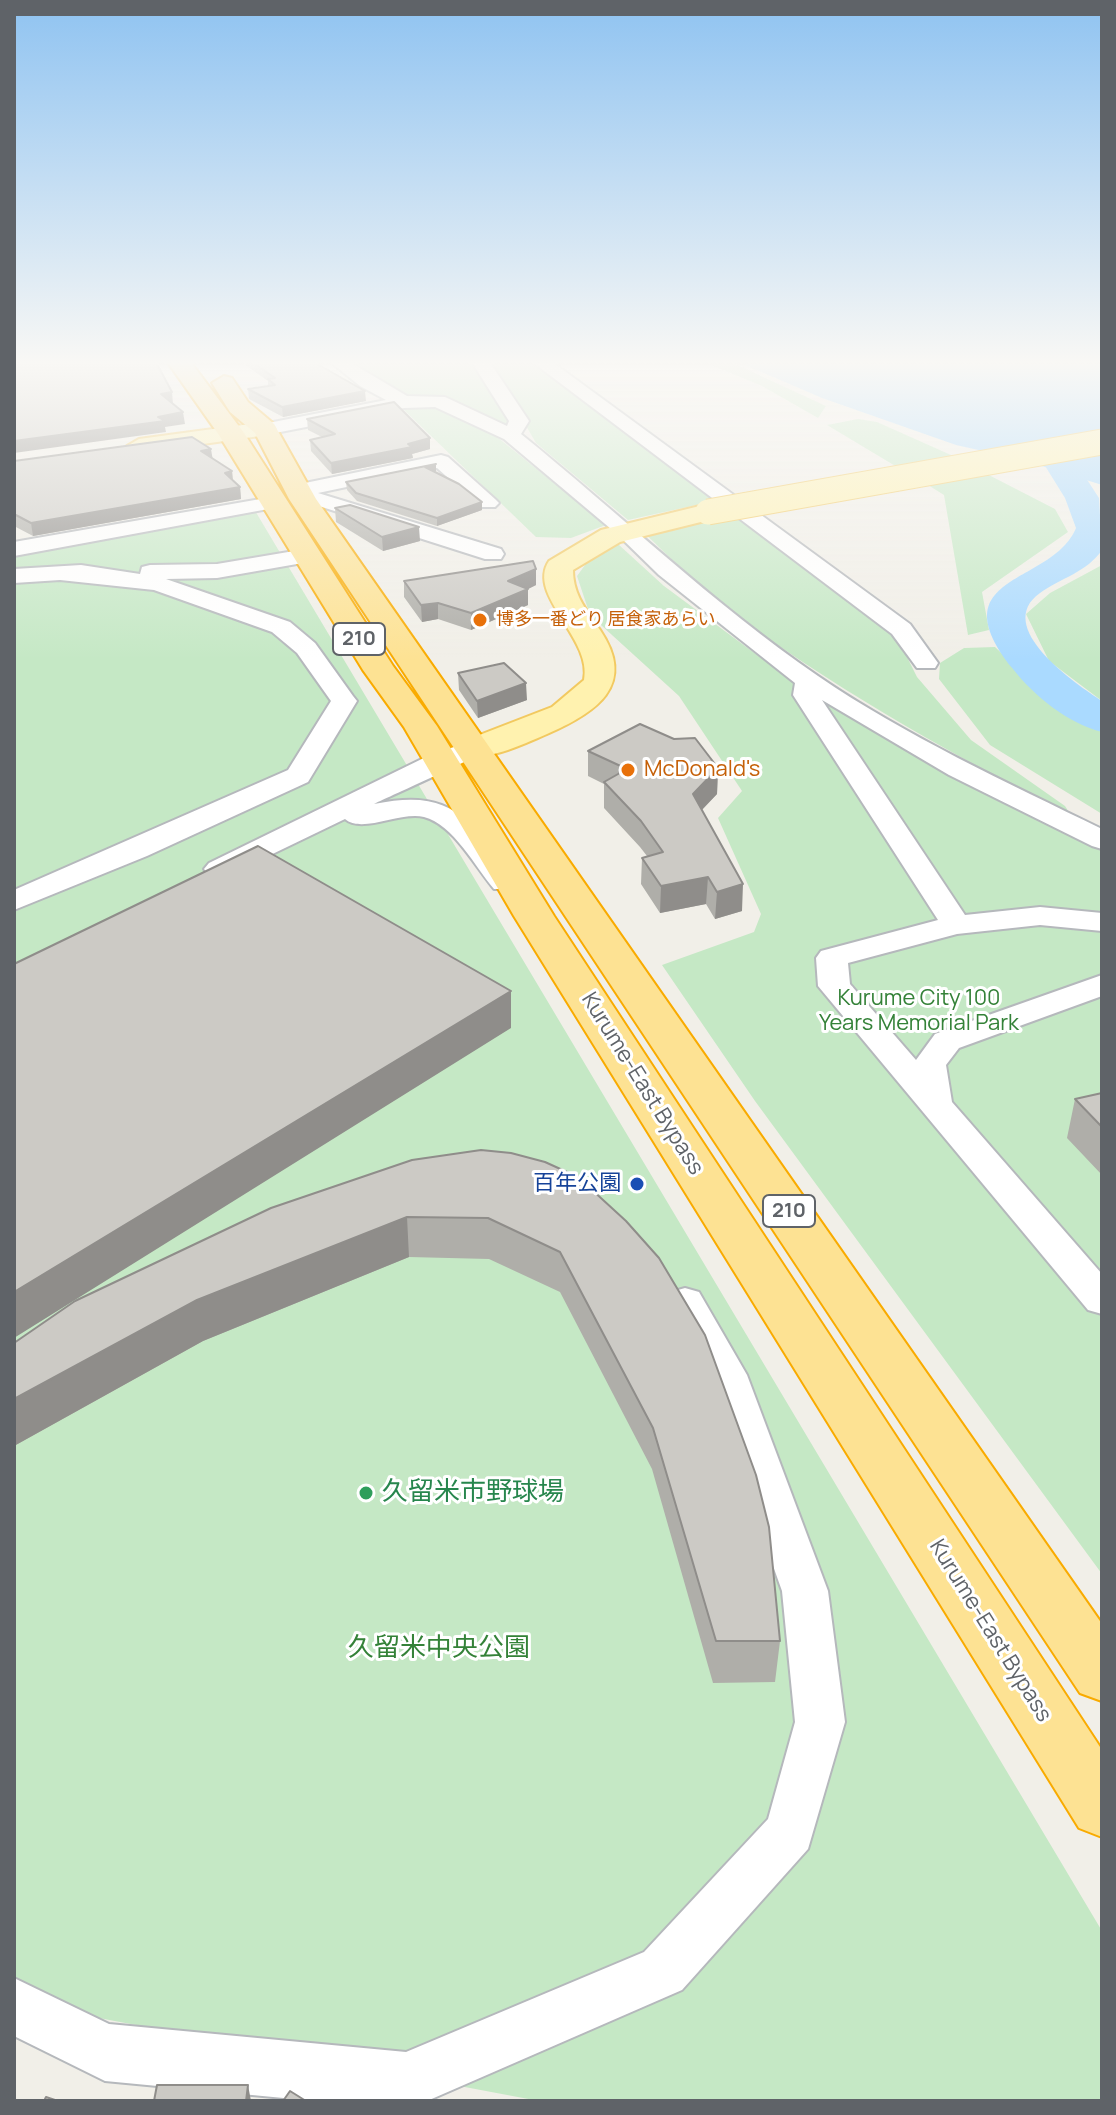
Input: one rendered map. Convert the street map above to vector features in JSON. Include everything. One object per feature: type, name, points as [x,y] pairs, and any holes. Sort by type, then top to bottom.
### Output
[{"type":"highway","name":"Kurume-East Bypass","points":[[260,463],[288,491],[459,754],[534,916],[1102,1807]]},
{"type":"highway","name":"Kurume-East Bypass","points":[[278,463],[306,556],[459,754],[494,781],[1102,1674]]},
{"type":"main road","points":[[459,754],[552,719],[584,699],[600,680],[600,658],[563,599],[557,582],[559,567],[574,553],[636,526],[985,463]]},
{"type":"street","points":[[14,549],[432,463]]},
{"type":"street","points":[[443,463],[488,503]]},
{"type":"street","points":[[549,463],[636,526],[667,570],[808,680],[959,769],[1102,840]]},
{"type":"street","points":[[677,463],[901,629],[926,663]]},
{"type":"street","points":[[288,491],[493,554]]},
{"type":"street","points":[[14,576],[217,571],[306,556]]},
{"type":"street","points":[[14,901],[137,850],[298,776],[344,701],[306,648],[281,627],[157,583],[58,573]]},
{"type":"street","points":[[808,680],[806,695],[956,925]]},
{"type":"street","points":[[186,885],[459,754]]},
{"type":"street","points":[[287,836],[391,808],[426,806],[446,812],[534,916]]},
{"type":"street","points":[[1102,922],[1040,916],[956,925],[832,958],[834,986],[1102,1300]]},
{"type":"street","points":[[935,1105],[929,1065],[947,1041],[1102,985]]},
{"type":"street","points":[[14,2006],[105,2052],[406,2081],[663,1971],[783,1840],[790,1832],[820,1722],[805,1591],[726,1375],[678,1291],[659,1271]]},
{"type":"green space","points":[[459,463],[529,463],[606,525],[571,538],[536,537]]},
{"type":"green space","points":[[560,463],[665,463],[715,501],[628,520]]},
{"type":"green space","points":[[890,463],[940,463],[902,470]]},
{"type":"green space","points":[[983,472],[1055,509],[1068,532],[982,592],[989,630],[968,635],[944,495],[920,480]]},
{"type":"green space","name":"久留米中央公園","points":[[254,509],[1102,1931],[1102,2101],[539,2101],[14,2002],[14,552]]},
{"type":"green space","name":"Kurume City 100 Years Memorial Park","points":[[733,515],[894,631],[917,677],[971,740],[1065,806],[1072,817],[1102,828],[1102,1574],[755,1101],[662,965],[754,932],[761,914],[718,818],[742,791],[679,696],[590,615],[577,576],[593,554],[618,544],[664,586],[772,666],[949,774],[1070,816],[905,725],[785,650],[719,602],[641,530]]},
{"type":"green space","points":[[1102,565],[1102,701],[1049,661],[1026,614],[1050,593]]},
{"type":"green space","points":[[995,647],[1055,704],[1102,729],[1102,814],[990,745],[939,679],[940,663],[964,648]]},
{"type":"water","points":[[1032,463],[1102,463],[1102,485]]},
{"type":"building","points":[[14,463],[219,463],[232,471],[225,473],[240,487],[31,523],[14,514]]},
{"type":"building","points":[[436,464],[425,467],[459,484],[482,502],[437,518],[356,493],[346,482]]},
{"type":"building","points":[[350,505],[419,527],[382,537],[335,508]]},
{"type":"building","points":[[533,561],[536,569],[508,581],[528,589],[471,613],[438,603],[421,605],[404,581]]},
{"type":"building","points":[[504,663],[526,683],[477,701],[458,673]]},
{"type":"building","points":[[640,724],[674,739],[695,738],[718,768],[693,794],[743,884],[717,892],[708,877],[661,886],[642,858],[663,852],[641,821],[604,782],[627,769],[588,751]]},
{"type":"building","points":[[258,846],[511,991],[14,1292],[14,964]]},
{"type":"building","points":[[1102,1093],[1102,1127],[1075,1099]]},
{"type":"building","points":[[481,1150],[511,1153],[545,1162],[578,1177],[626,1221],[659,1258],[705,1335],[756,1475],[769,1527],[780,1641],[716,1641],[653,1428],[560,1252],[488,1218],[407,1217],[197,1300],[14,1399],[14,1343],[75,1301],[271,1208],[412,1160]]},
{"type":"building","points":[[157,2085],[248,2085],[246,2101],[154,2101]]},
{"type":"building","points":[[290,2091],[306,2101],[283,2101]]},
{"type":"waterway","points":[[1060,463],[1082,498],[1094,528],[1085,549],[1076,557],[1019,591],[1008,609],[1008,627],[1016,646],[1048,682],[1102,719]]},
{"type":"place","name":"博多一番どり 居食家あらい","points":[[480,620]]},
{"type":"place","name":"McDonald's","points":[[628,770]]},
{"type":"place","name":"百年公園","points":[[637,1184]]},
{"type":"place","name":"久留米市野球場","points":[[366,1493]]}]
